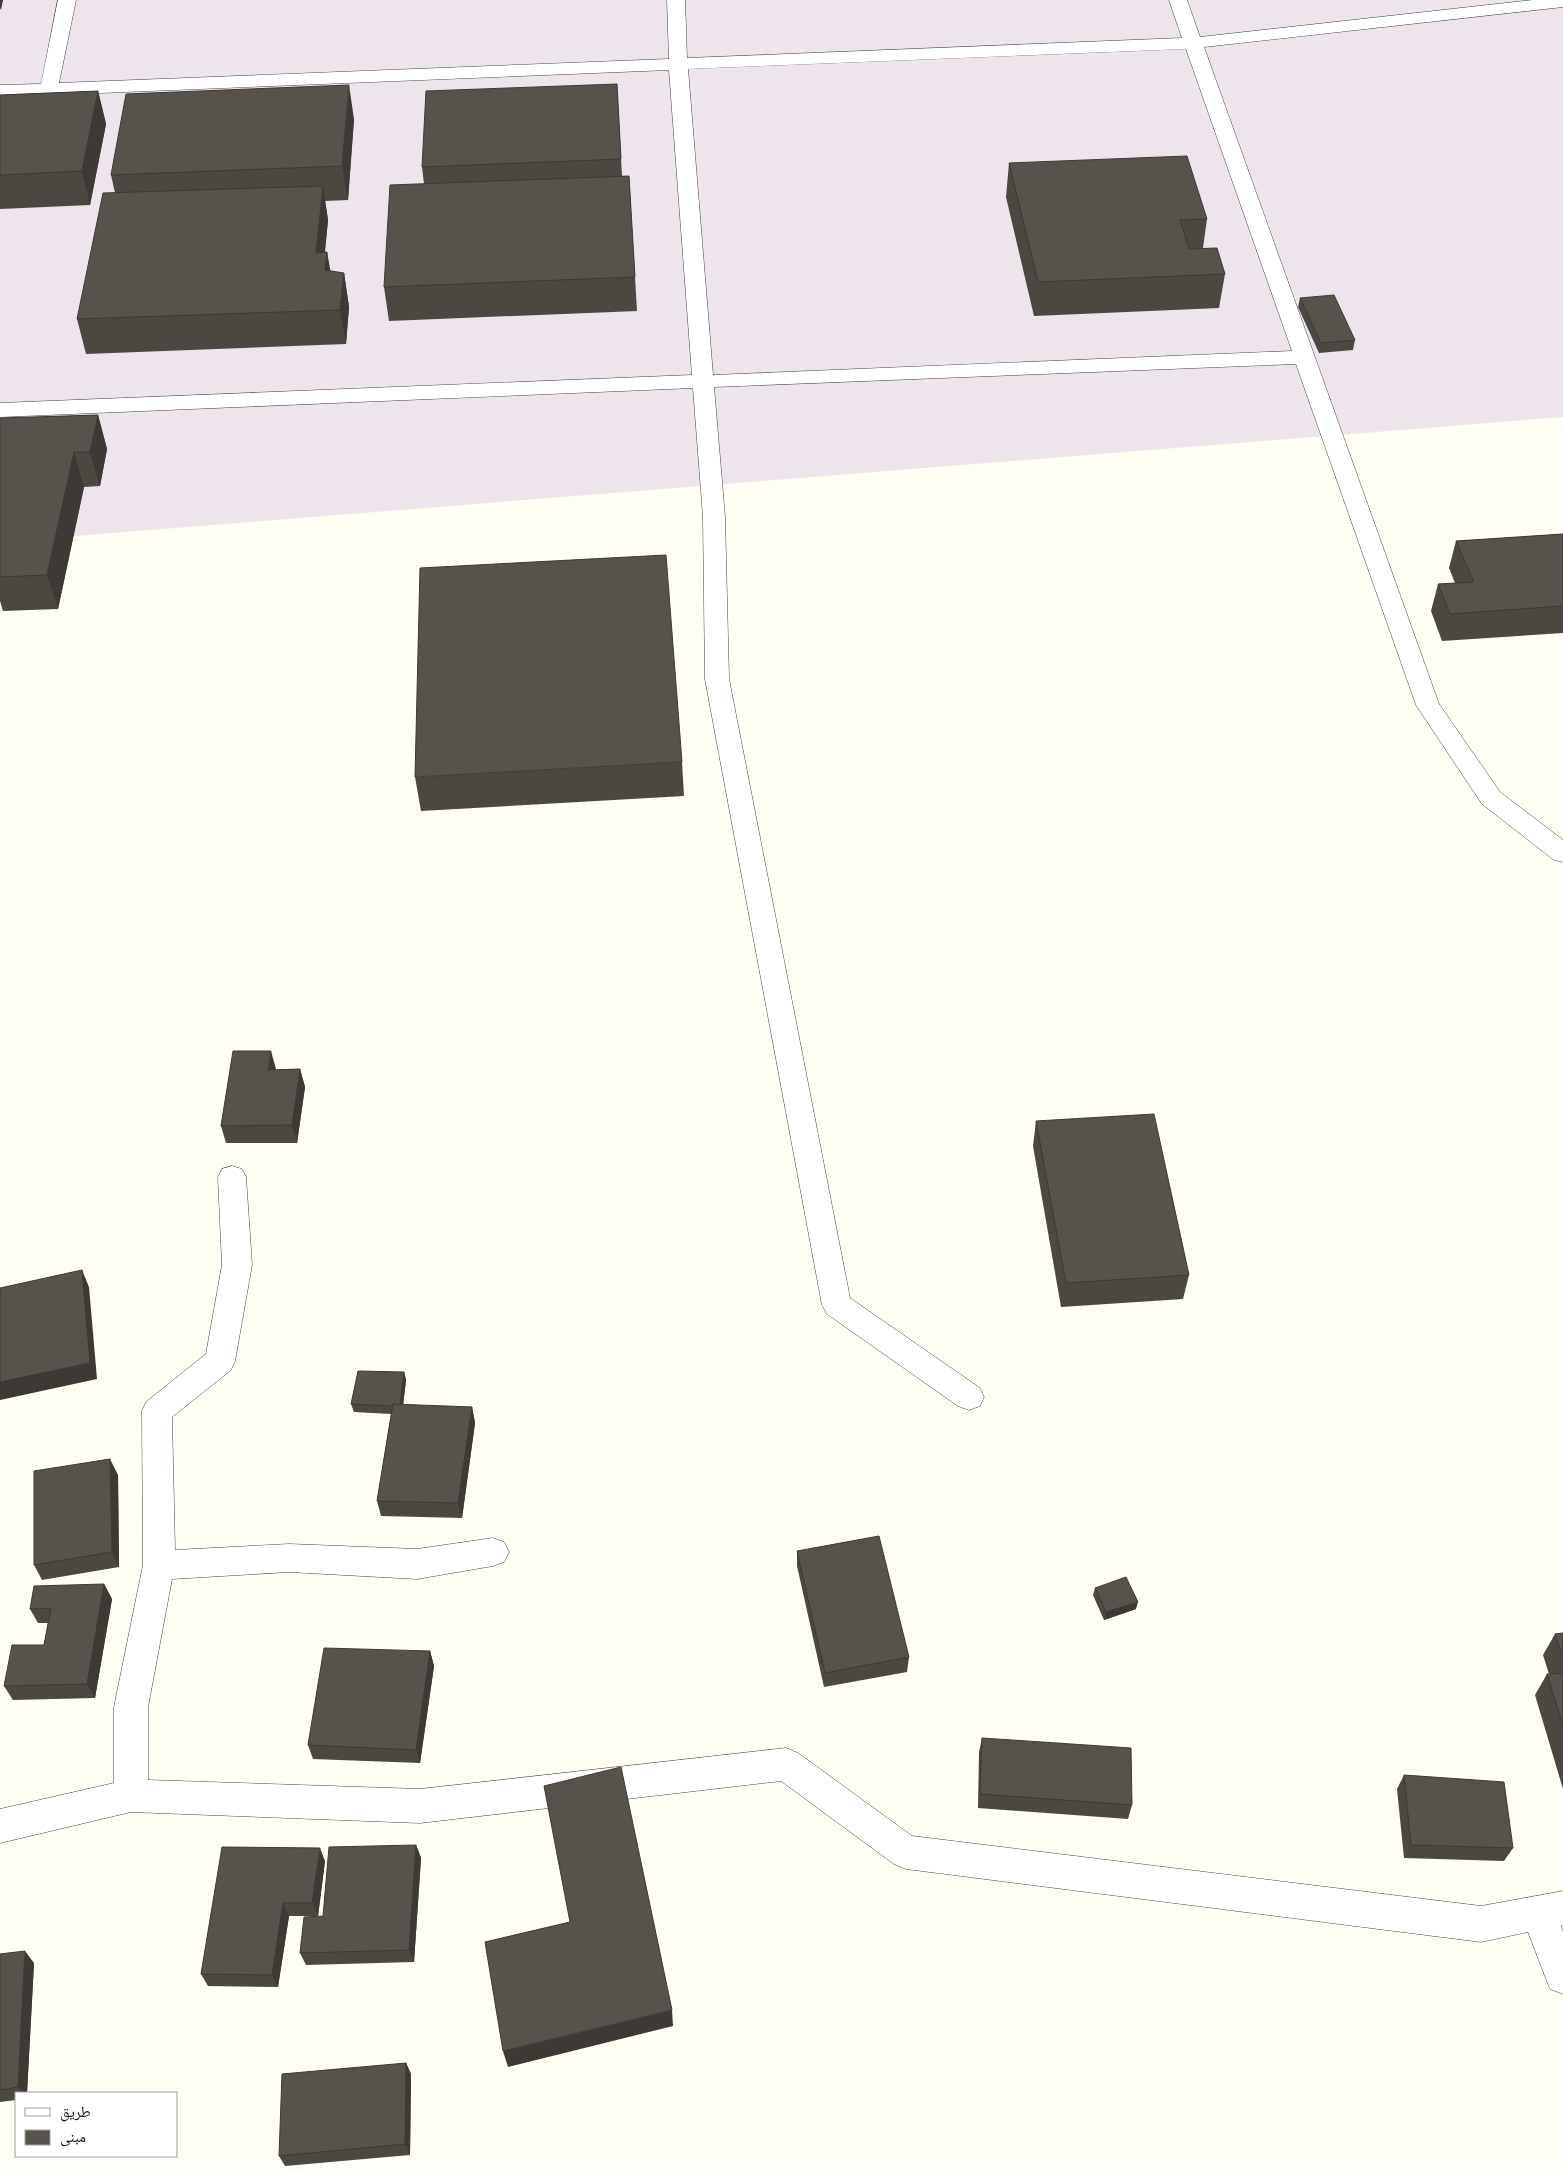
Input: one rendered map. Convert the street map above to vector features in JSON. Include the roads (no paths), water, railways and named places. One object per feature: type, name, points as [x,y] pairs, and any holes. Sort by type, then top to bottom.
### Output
[{"type":"street","points":[[49,89],[67,0]]},
{"type":"street","points":[[676,0],[678,63],[714,517],[717,679],[776,996],[837,1305],[969,1397]]},
{"type":"street","points":[[1178,0],[1428,705],[1491,798],[1563,853]]},
{"type":"street","points":[[0,91],[1193,43],[1563,2]]},
{"type":"street","points":[[0,410],[1305,357]]},
{"type":"street","points":[[131,1796],[131,1707],[159,1565],[157,1411],[220,1361],[237,1264],[232,1177]]},
{"type":"street","points":[[159,1565],[289,1558],[417,1564],[493,1552]]},
{"type":"street","points":[[0,1826],[131,1796],[420,1806],[786,1764],[906,1852],[1481,1924],[1551,1911],[1563,1976]]}]
